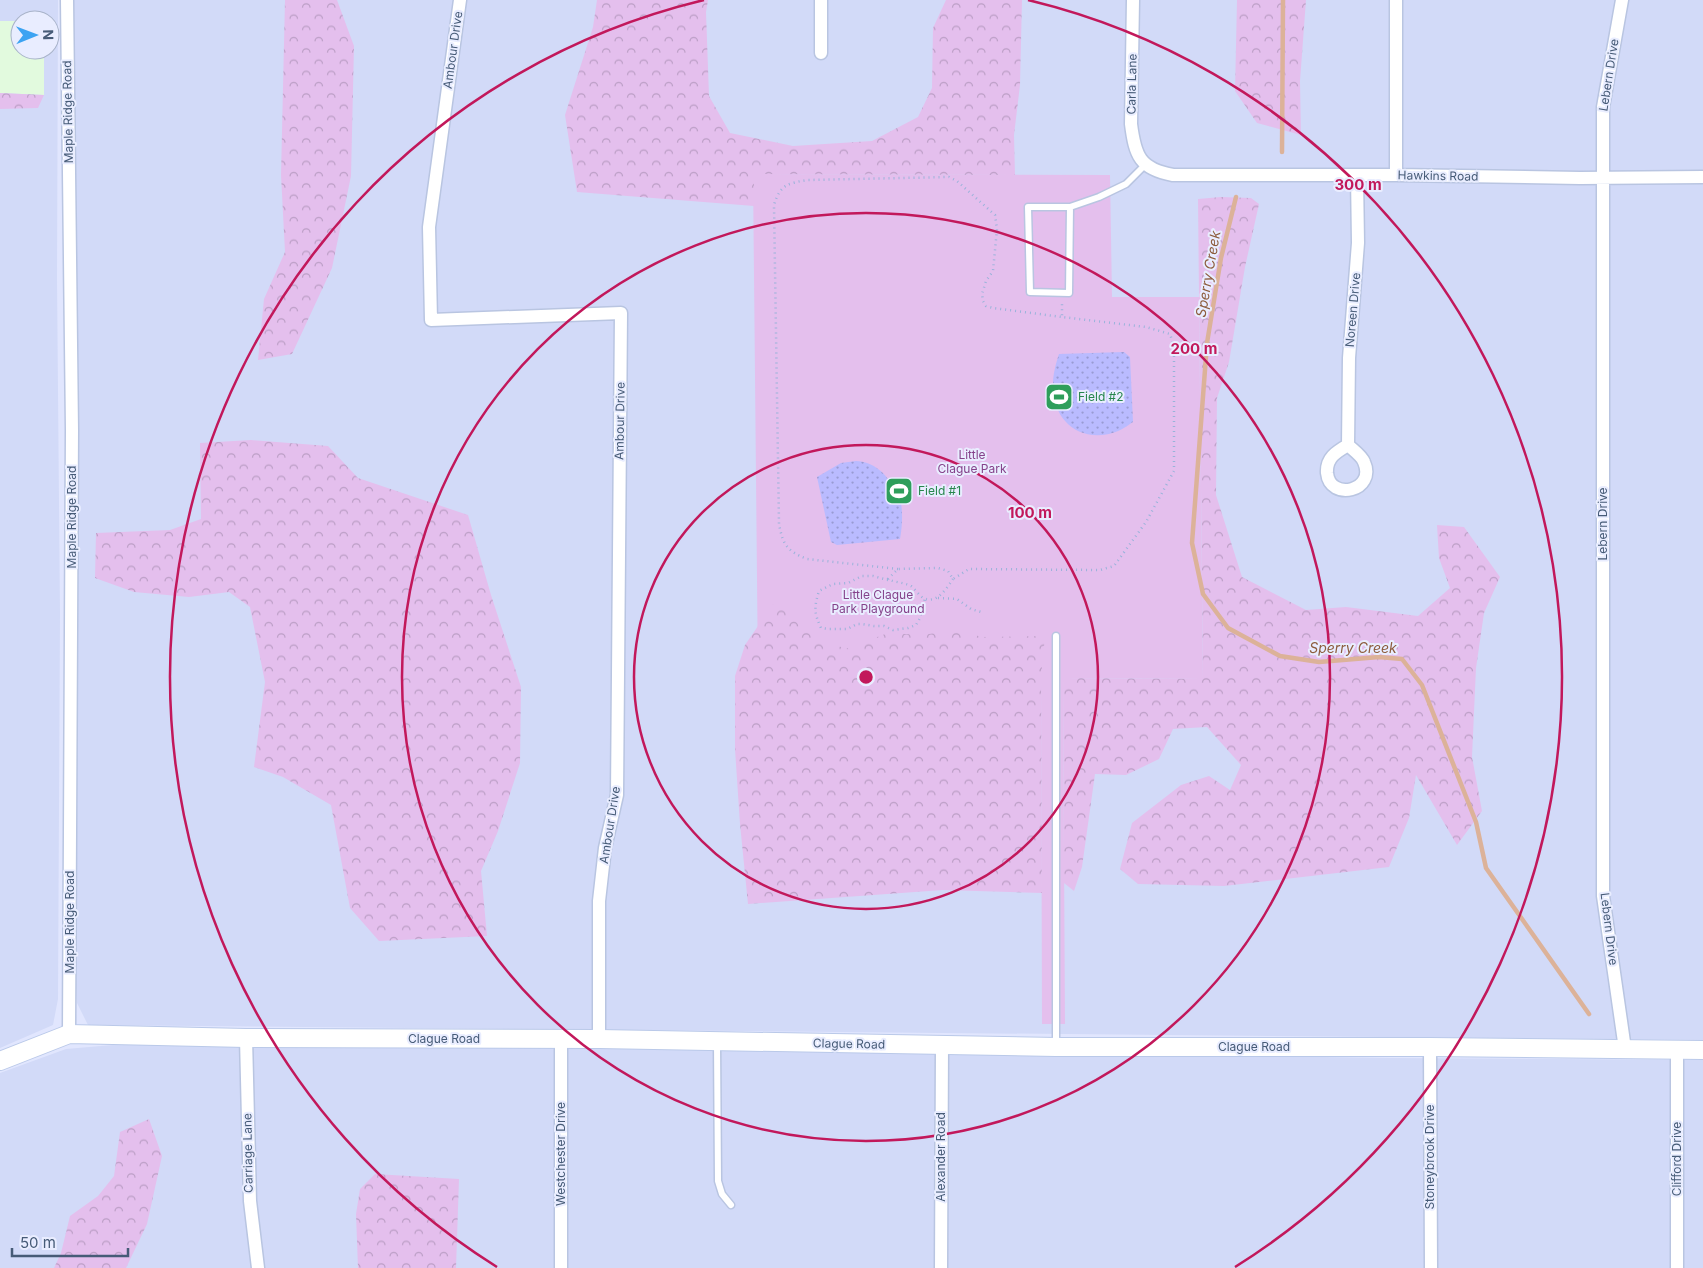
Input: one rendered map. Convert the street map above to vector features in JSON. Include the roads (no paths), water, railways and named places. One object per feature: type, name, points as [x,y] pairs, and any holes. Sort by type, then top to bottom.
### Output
[{"type":"main road","name":"Clague Road","points":[[0,1062],[69,1034],[246,1038],[598,1040],[1056,1047],[1430,1046],[1703,1050]]},
{"type":"street","name":"Maple Ridge Road","points":[[67,0],[72,420],[69,1034]]},
{"type":"street","name":"Ambour Drive","points":[[460,0],[429,227],[431,320],[621,314],[617,795],[605,848],[599,901],[598,1040]]},
{"type":"street","points":[[821,0],[821,53]]},
{"type":"street","name":"Carla Lane","points":[[1133,0],[1133,142],[1145,165]]},
{"type":"street","points":[[1396,0],[1396,175]]},
{"type":"street","name":"Lebern Drive","points":[[1622,0],[1603,107],[1603,896],[1625,1048]]},
{"type":"street","name":"Hawkins Road","points":[[1145,165],[1158,172],[1173,175],[1703,177]]},
{"type":"street","name":"Noreen Drive","points":[[1348,445],[1349,358],[1358,243],[1357,176]]},
{"type":"street","name":"Carriage Lane","points":[[246,1038],[250,1202],[258,1268]]},
{"type":"street","name":"Westchester Drive","points":[[561,1040],[562,1268]]},
{"type":"street","name":"Alexander Road","points":[[941,1268],[942,1045]]},
{"type":"street","name":"Stoneybrook Drive","points":[[1430,1046],[1431,1268]]},
{"type":"street","name":"Clifford Drive","points":[[1677,1050],[1677,1268]]},
{"type":"lane","points":[[1070,207],[1070,293],[1030,292],[1028,207],[1070,207],[1099,197],[1126,184],[1145,165]]},
{"type":"lane","points":[[1056,636],[1056,1047]]},
{"type":"lane","points":[[717,1042],[718,1182],[722,1194],[731,1205]]},
{"type":"waterway","name":"Sperry Creek","points":[[1282,152],[1283,0]]},
{"type":"waterway","name":"Sperry Creek","points":[[1236,197],[1221,258],[1207,343],[1192,543],[1203,594],[1228,628],[1280,656],[1319,662],[1379,657],[1402,659],[1422,685],[1476,822],[1486,868],[1589,1014]]},
{"type":"place","name":"Field #2","points":[[1059,397]]},
{"type":"place","name":"Field #1","points":[[899,491]]},
{"type":"park label","name":"Little Clague Park","points":[[972,462]]},
{"type":"park label","name":"Little Clague Park Playground","points":[[878,602]]}]
